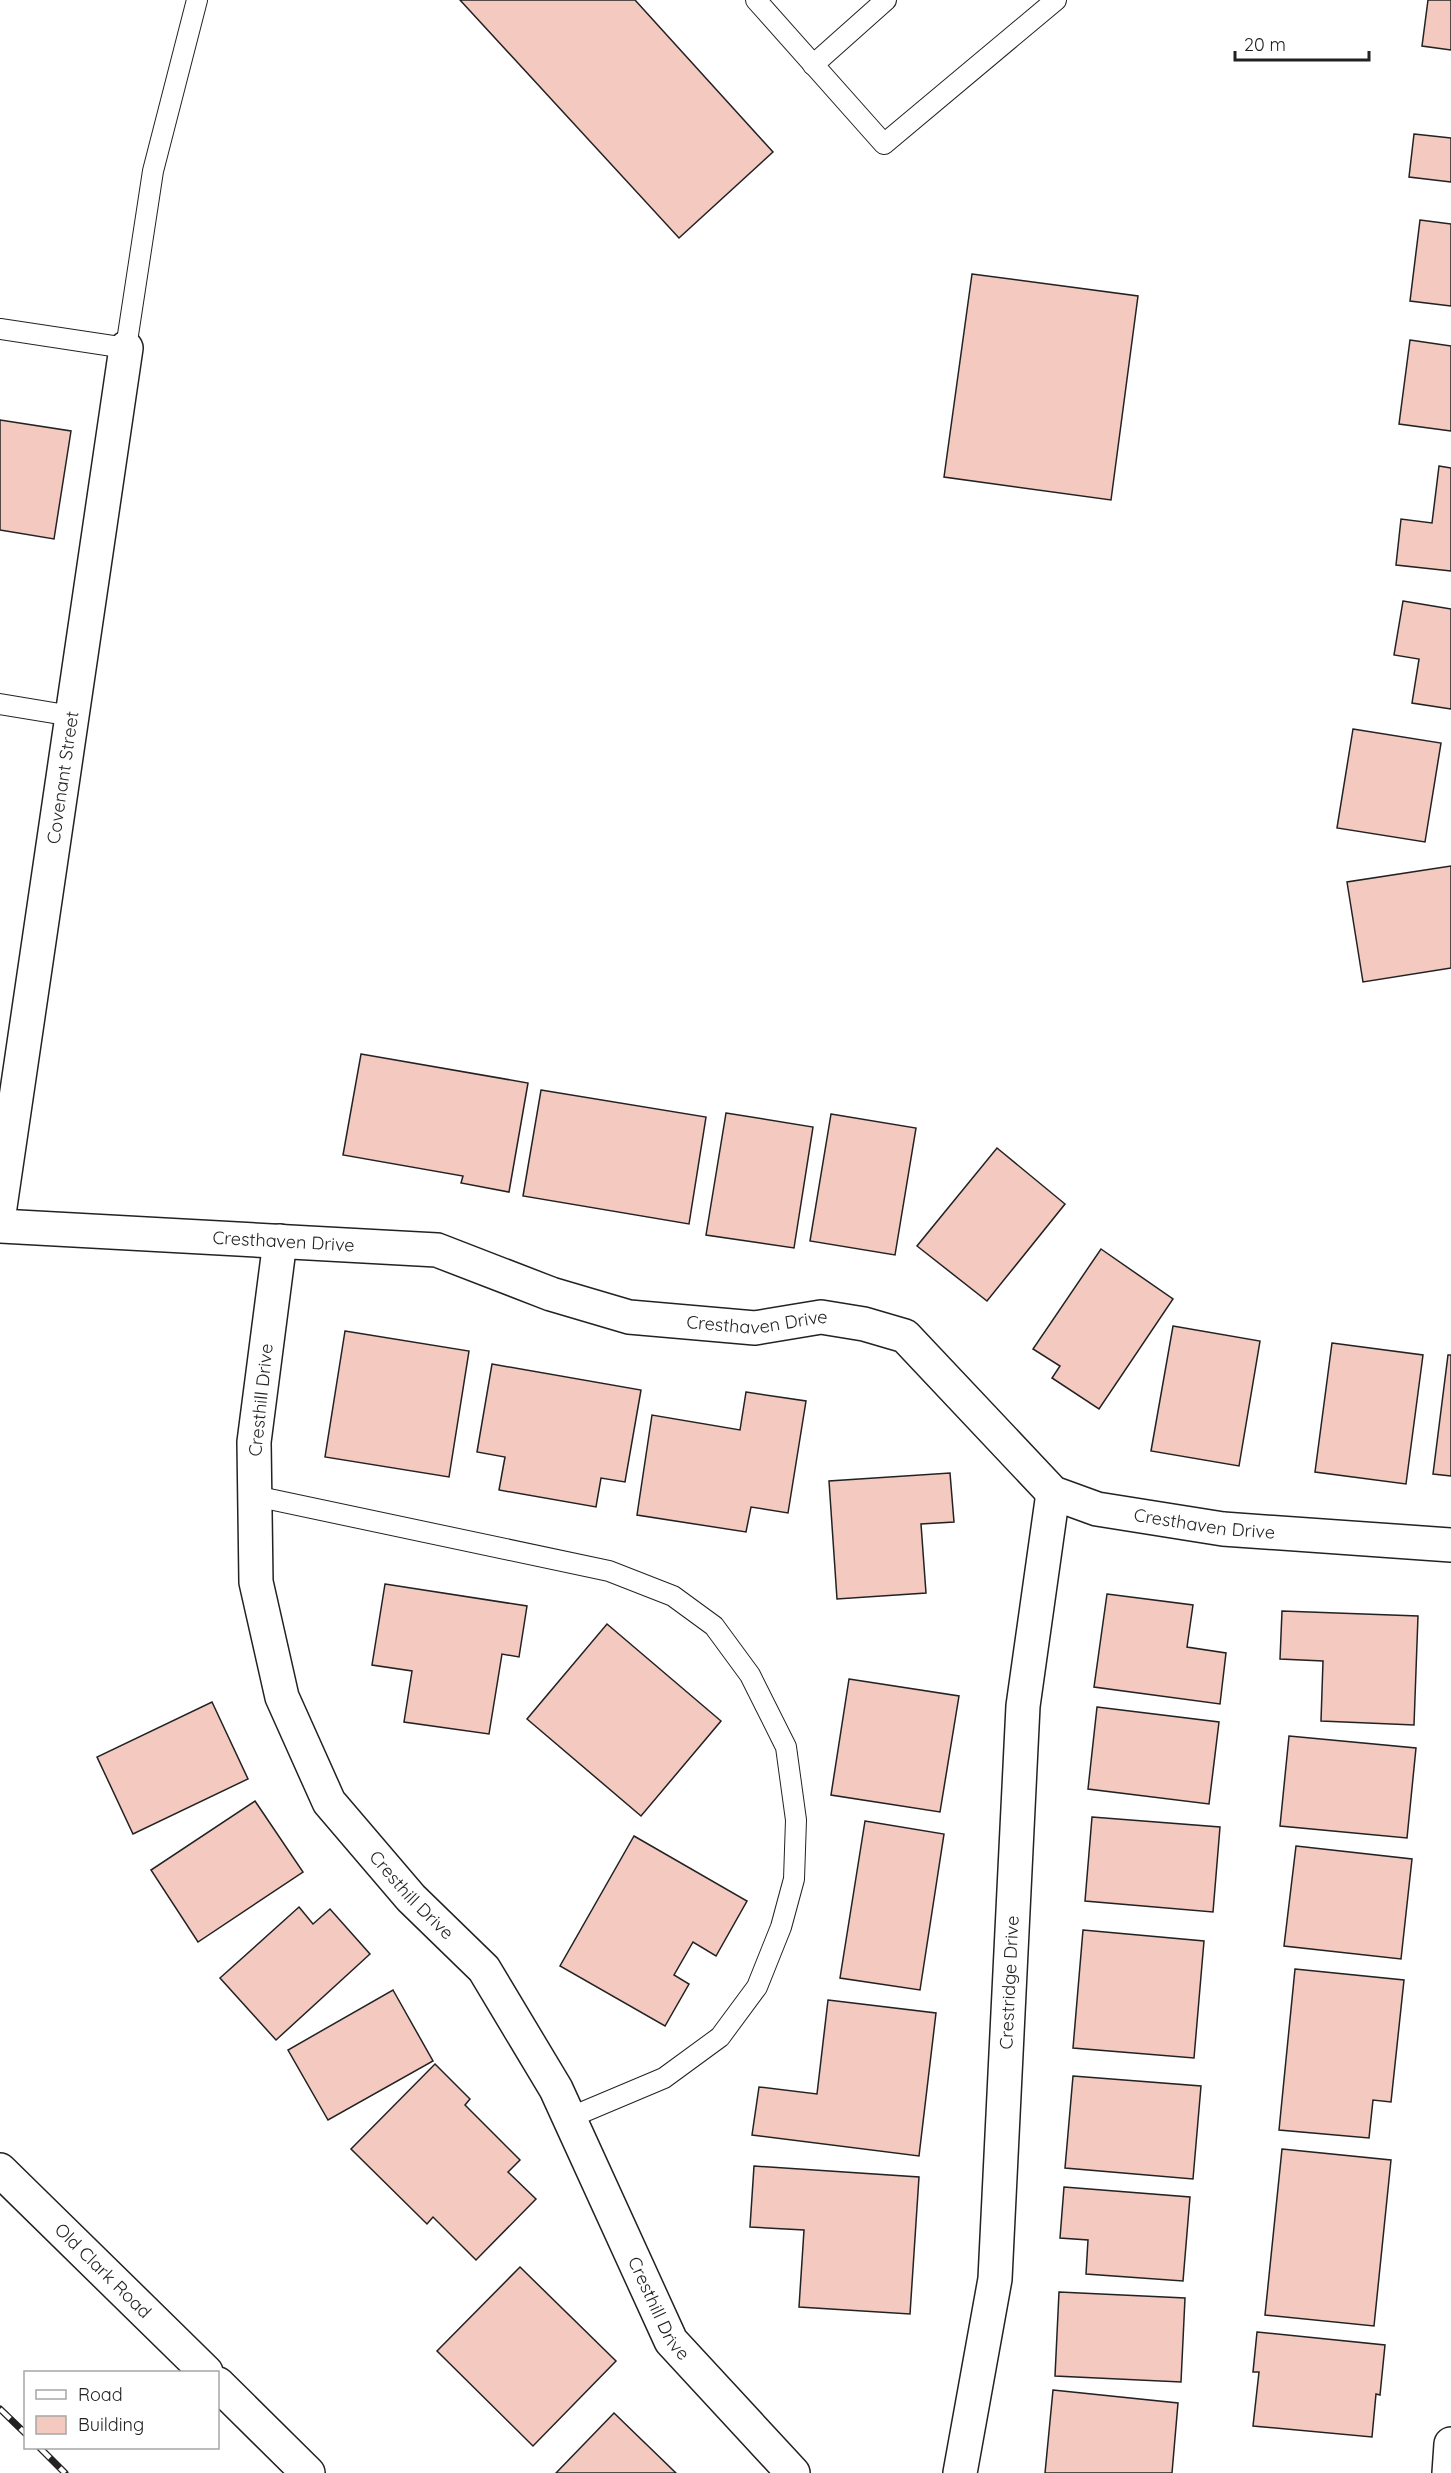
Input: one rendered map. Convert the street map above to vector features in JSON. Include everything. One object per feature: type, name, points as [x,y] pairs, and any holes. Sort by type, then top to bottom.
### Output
[{"type":"street","name":"Covenant Street","points":[[0,1207],[126,348]]},
{"type":"street","name":"Cresthaven Drive","points":[[0,1226],[437,1250],[550,1294],[629,1317],[756,1328],[821,1317],[864,1324],[905,1336],[1053,1493],[1097,1509],[1223,1529],[1451,1545]]},
{"type":"street","name":"Cresthill Drive","points":[[280,1241],[254,1442],[256,1582],[282,1696],[329,1802],[411,1898],[484,1969],[556,2089],[671,2341],[793,2473]]},
{"type":"street","name":"Crestridge Drive","points":[[960,2473],[995,2279],[1023,1706],[1053,1493]]},
{"type":"street","name":"Old Clark Road","points":[[0,2170],[204,2371]]},
{"type":"street","points":[[219,2385],[308,2473]]},
{"type":"street","points":[[1449,2473],[1451,2444]]},
{"type":"lane","points":[[0,329],[126,348],[153,171],[197,0]]},
{"type":"lane","points":[[756,0],[884,144],[1056,0]]},
{"type":"lane","points":[[813,65],[886,0]]},
{"type":"lane","points":[[0,704],[72,716]]},
{"type":"lane","points":[[255,1496],[609,1571],[673,1596],[714,1626],[750,1675],[786,1747],[796,1820],[794,1879],[781,1927],[757,1987],[720,2037],[664,2078],[569,2118]]},
{"type":"building","points":[[460,0],[635,0],[773,152],[679,238]]},
{"type":"building","points":[[1428,0],[1451,0],[1451,50],[1422,46]]},
{"type":"building","points":[[1414,134],[1451,138],[1451,182],[1409,177]]},
{"type":"building","points":[[1420,220],[1451,224],[1451,306],[1410,301]]},
{"type":"building","points":[[972,274],[1138,296],[1111,500],[944,477]]},
{"type":"building","points":[[1410,340],[1451,346],[1451,431],[1399,424]]},
{"type":"building","points":[[0,420],[71,431],[54,539],[0,530]]},
{"type":"building","points":[[1439,466],[1451,468],[1451,571],[1396,565],[1401,519],[1432,523]]},
{"type":"building","points":[[1403,601],[1451,609],[1451,709],[1412,703],[1419,659],[1394,655]]},
{"type":"building","points":[[1353,729],[1441,743],[1425,842],[1337,828]]},
{"type":"building","points":[[1451,866],[1451,968],[1363,982],[1347,882]]},
{"type":"building","points":[[361,1054],[528,1083],[509,1192],[461,1183],[463,1176],[343,1155]]},
{"type":"building","points":[[541,1090],[706,1117],[689,1224],[523,1196]]},
{"type":"building","points":[[726,1113],[813,1127],[794,1248],[706,1235]]},
{"type":"building","points":[[831,1114],[916,1128],[895,1255],[810,1241]]},
{"type":"building","points":[[997,1148],[1065,1204],[987,1301],[917,1246]]},
{"type":"building","points":[[1101,1249],[1173,1299],[1099,1409],[1052,1378],[1060,1366],[1033,1349]]},
{"type":"building","points":[[1173,1326],[1260,1341],[1239,1466],[1151,1451]]},
{"type":"building","points":[[345,1331],[469,1351],[449,1477],[325,1457]]},
{"type":"building","points":[[1332,1343],[1423,1355],[1406,1484],[1315,1472]]},
{"type":"building","points":[[1448,1355],[1451,1355],[1451,1476],[1433,1474]]},
{"type":"building","points":[[492,1364],[641,1390],[625,1482],[601,1478],[596,1507],[499,1490],[505,1457],[477,1452]]},
{"type":"building","points":[[746,1392],[806,1401],[788,1513],[751,1507],[746,1532],[637,1515],[652,1415],[740,1430]]},
{"type":"building","points":[[950,1473],[954,1522],[921,1524],[926,1593],[837,1599],[829,1481]]},
{"type":"building","points":[[385,1584],[527,1606],[519,1657],[502,1654],[489,1734],[404,1722],[412,1671],[372,1665]]},
{"type":"building","points":[[1107,1594],[1193,1605],[1187,1647],[1226,1653],[1220,1704],[1094,1687]]},
{"type":"building","points":[[1282,1611],[1418,1616],[1414,1725],[1321,1721],[1323,1661],[1280,1659]]},
{"type":"building","points":[[607,1624],[721,1721],[641,1816],[527,1719]]},
{"type":"building","points":[[849,1679],[959,1696],[940,1812],[831,1795]]},
{"type":"building","points":[[212,1702],[248,1779],[133,1834],[97,1757]]},
{"type":"building","points":[[1097,1707],[1219,1722],[1209,1804],[1088,1789]]},
{"type":"building","points":[[1289,1736],[1416,1748],[1407,1838],[1280,1826]]},
{"type":"building","points":[[255,1801],[303,1872],[198,1942],[151,1870]]},
{"type":"building","points":[[1092,1817],[1220,1827],[1213,1912],[1085,1901]]},
{"type":"building","points":[[865,1821],[944,1834],[920,1990],[840,1978]]},
{"type":"building","points":[[634,1836],[747,1901],[716,1956],[693,1942],[674,1975],[689,1984],[665,2026],[560,1966]]},
{"type":"building","points":[[1296,1846],[1412,1859],[1401,1959],[1284,1946]]},
{"type":"building","points":[[299,1907],[313,1924],[330,1909],[370,1954],[276,2040],[220,1978]]},
{"type":"building","points":[[1083,1930],[1204,1941],[1194,2058],[1073,2048]]},
{"type":"building","points":[[1295,1969],[1404,1980],[1391,2102],[1373,2100],[1369,2138],[1279,2130]]},
{"type":"building","points":[[393,1990],[433,2061],[328,2120],[288,2050]]},
{"type":"building","points":[[828,2000],[936,2013],[919,2156],[752,2135],[759,2087],[817,2094]]},
{"type":"building","points":[[435,2064],[470,2099],[465,2105],[520,2160],[508,2172],[536,2199],[476,2260],[433,2217],[427,2224],[351,2149]]},
{"type":"building","points":[[1073,2076],[1201,2086],[1193,2179],[1065,2168]]},
{"type":"building","points":[[1282,2149],[1391,2160],[1374,2326],[1265,2315]]},
{"type":"building","points":[[754,2166],[919,2177],[910,2314],[799,2307],[804,2230],[750,2227]]},
{"type":"building","points":[[1064,2187],[1190,2197],[1183,2281],[1086,2274],[1088,2240],[1060,2238]]},
{"type":"building","points":[[520,2267],[616,2361],[533,2446],[437,2351]]},
{"type":"building","points":[[1059,2292],[1185,2298],[1181,2382],[1055,2376]]},
{"type":"building","points":[[1257,2332],[1385,2345],[1380,2395],[1376,2394],[1372,2437],[1253,2426],[1259,2372],[1253,2372]]},
{"type":"building","points":[[1053,2390],[1178,2403],[1172,2473],[1045,2473]]},
{"type":"building","points":[[614,2413],[676,2473],[556,2473]]},
{"type":"railway","points":[[0,2409],[24,2432]]},
{"type":"railway","points":[[41,2449],[65,2473]]}]
